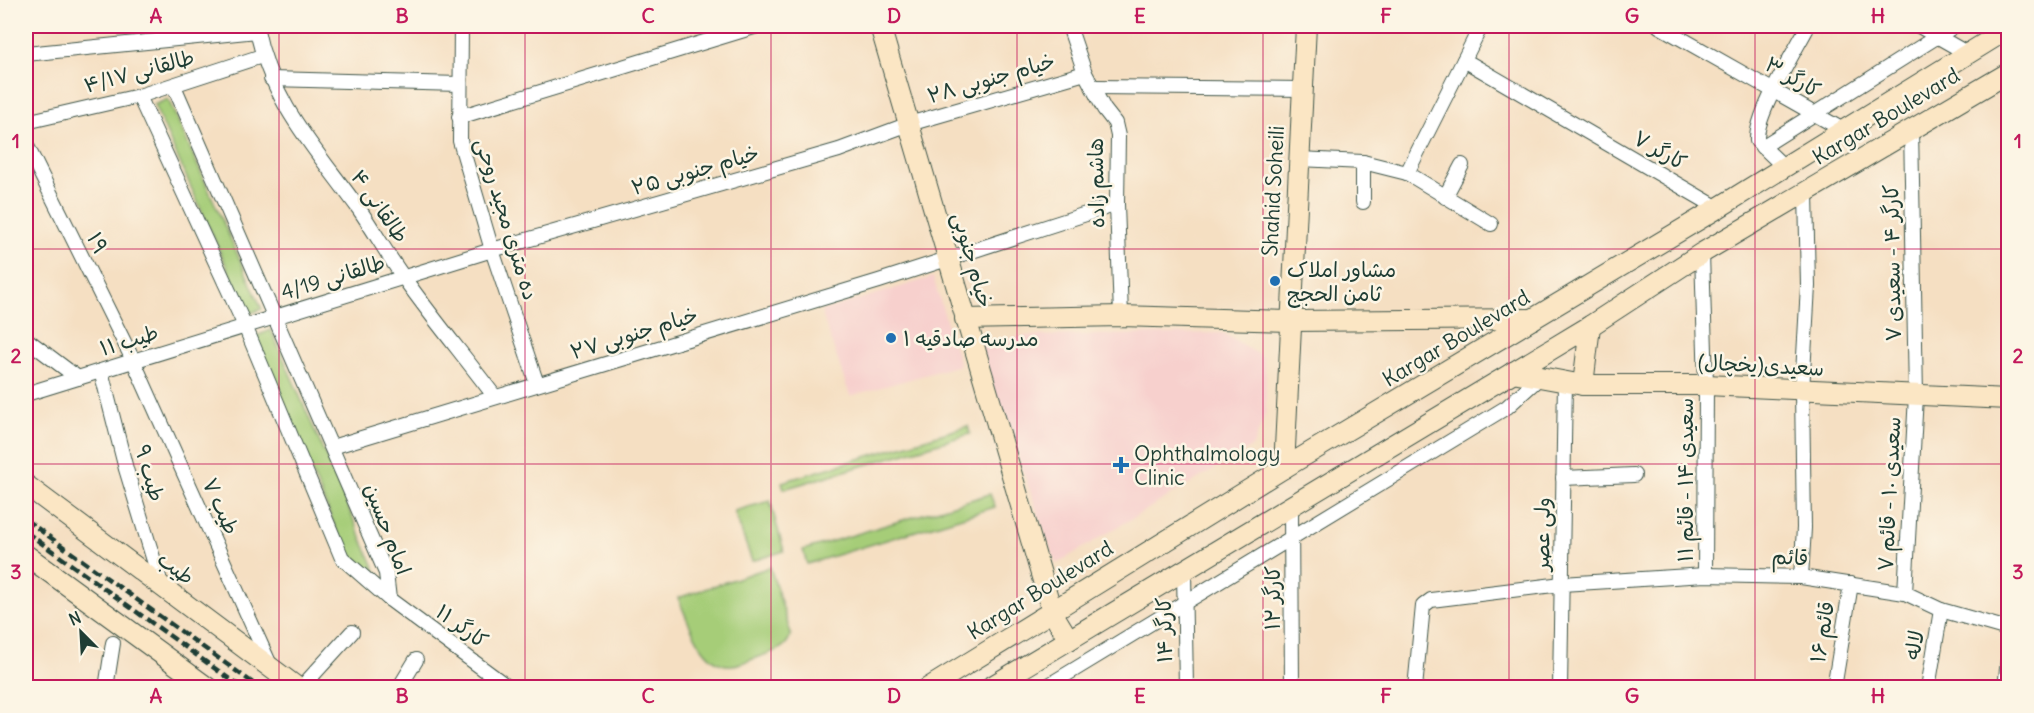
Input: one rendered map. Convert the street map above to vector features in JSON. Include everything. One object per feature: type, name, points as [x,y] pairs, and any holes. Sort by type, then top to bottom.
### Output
[{"type":"street","name":"ده متری مجید روحی","points":[[461,26],[459,141],[492,250],[537,384]]},
{"type":"street","points":[[459,117],[757,26]]},
{"type":"street","name":"خیام جنوبی","points":[[880,26],[1052,612],[1069,640]]},
{"type":"street","name":"هاشم زاده","points":[[1069,26],[1085,73],[1104,109],[1115,123],[1118,136],[1116,204],[1121,316]]},
{"type":"street","name":"Shahid Soheili","points":[[1284,468],[1306,26]]},
{"type":"street","points":[[1407,173],[1481,26]]},
{"type":"street","name":"کارگر ۳","points":[[1659,26],[1843,130]]},
{"type":"street","points":[[1783,166],[1757,141],[1756,132],[1774,90],[1808,26]]},
{"type":"street","points":[[1919,26],[1970,55]]},
{"type":"street","points":[[1762,147],[1954,26]]},
{"type":"street","points":[[26,54],[257,28]]},
{"type":"street","name":"طالقانی ۴","points":[[257,28],[262,56],[271,79],[306,141],[360,210],[404,278],[495,397]]},
{"type":"street","name":"Kargar Boulevard","points":[[928,687],[1284,468],[2005,34]]},
{"type":"street","name":"طالقانی ۴/۱۷","points":[[26,122],[139,96],[262,56]]},
{"type":"street","name":"کارگر ۷","points":[[1464,60],[1718,208]]},
{"type":"street","name":"خیام جنوبی ۲۸","points":[[909,124],[1085,73]]},
{"type":"street","name":"Kargar Boulevard","points":[[988,687],[1291,508],[1590,327],[1702,253],[2008,73]]},
{"type":"street","points":[[271,79],[460,84]]},
{"type":"street","name":"امام حسین","points":[[174,86],[389,580],[389,599]]},
{"type":"street","points":[[1094,87],[1304,89]]},
{"type":"street","name":"امام حسین","points":[[139,96],[245,326],[342,558],[389,599]]},
{"type":"street","name":"خیام جنوبی ۲۵","points":[[404,278],[492,250],[839,150],[909,124]]},
{"type":"street","name":"کارگر ۴ - سعیدی ۷","points":[[1911,128],[1916,396]]},
{"type":"street","name":"۱۹","points":[[26,144],[134,360]]},
{"type":"street","points":[[1299,159],[1363,162],[1407,173],[1491,224]]},
{"type":"street","points":[[1363,162],[1363,202]]},
{"type":"street","points":[[1445,197],[1462,165]]},
{"type":"street","points":[[1801,577],[1804,528],[1802,391],[1809,286],[1806,192]]},
{"type":"street","name":"خیام جنوبی ۲۷","points":[[332,447],[879,281],[1116,204]]},
{"type":"street","name":"سعیدی ۱۴ - قائم ۱۱","points":[[1702,253],[1706,385],[1705,576]]},
{"type":"street","name":"طالقانی 4/19","points":[[245,326],[404,278]]},
{"type":"street","points":[[965,319],[1121,316],[1290,321],[1534,319]]},
{"type":"street","name":"طیب ۱۱","points":[[26,394],[245,326]]},
{"type":"street","points":[[1574,383],[1590,327]]},
{"type":"street","points":[[26,339],[78,378]]},
{"type":"street","name":"طیب ۷","points":[[134,360],[272,669]]},
{"type":"street","name":"طیب ۹","points":[[101,371],[126,469],[162,587]]},
{"type":"street","name":"سعیدی(یخچال)","points":[[1513,372],[1574,383],[1706,385],[2008,399]]},
{"type":"street","points":[[1044,687],[1507,407],[1540,378]]},
{"type":"street","name":"ولی عصر","points":[[1560,687],[1563,478],[1574,383]]},
{"type":"street","name":"سعیدی ۱۰ - قائم ۷","points":[[1905,593],[1916,396]]},
{"type":"street","points":[[1563,478],[1634,475]]},
{"type":"street","name":"طیب","points":[[26,485],[299,687]]},
{"type":"street","name":"کارگر ۱۲","points":[[1291,508],[1293,536],[1292,687]]},
{"type":"street","points":[[26,555],[207,687]]},
{"type":"street","name":"کارگر ۱۴","points":[[1184,571],[1186,687]]},
{"type":"street","name":"قائم","points":[[1415,687],[1423,606],[1431,600],[1562,584],[1705,576],[1801,577],[1905,593],[1941,610],[2008,629]]},
{"type":"street","name":"قائم ۱۶","points":[[1834,687],[1851,584]]},
{"type":"street","name":"کارگر ۱۱","points":[[389,599],[509,687]]},
{"type":"street","name":"لاله","points":[[1928,687],[1941,610]]},
{"type":"street","points":[[299,687],[352,632]]},
{"type":"street","points":[[106,687],[113,643]]},
{"type":"street","points":[[2005,687],[2008,659]]},
{"type":"street","points":[[399,687],[416,660]]},
{"type":"shaded area","name":"مدرسه صادقیه ۱","points":[[933,277],[960,365],[850,396],[821,311]]},
{"type":"shaded area","name":"Ophthalmology Clinic","points":[[1223,333],[1263,357],[1266,376],[1266,412],[1253,446],[1056,564],[977,342],[1025,336]]},
{"type":"green space","points":[[168,99],[262,309],[248,314],[154,105]]},
{"type":"green space","points":[[271,330],[377,574],[346,552],[254,337]]},
{"type":"green space","points":[[968,426],[970,434],[784,489],[782,482]]},
{"type":"green space","points":[[990,494],[995,507],[807,564],[803,550]]},
{"type":"green space","points":[[770,501],[784,551],[752,561],[734,511]]},
{"type":"green space","points":[[770,567],[791,634],[787,642],[777,650],[733,665],[722,664],[713,659],[698,641],[678,598]]},
{"type":"railway","points":[[26,520],[260,688]]},
{"type":"railway","points":[[26,532],[242,688]]},
{"type":"place","name":"مشاور املاک ثامن الحجج","points":[[1275,281]]},
{"type":"place","name":"مدرسه صادقیه ۱","points":[[891,338]]},
{"type":"place","name":"Ophthalmology Clinic","points":[[1121,465]]}]
